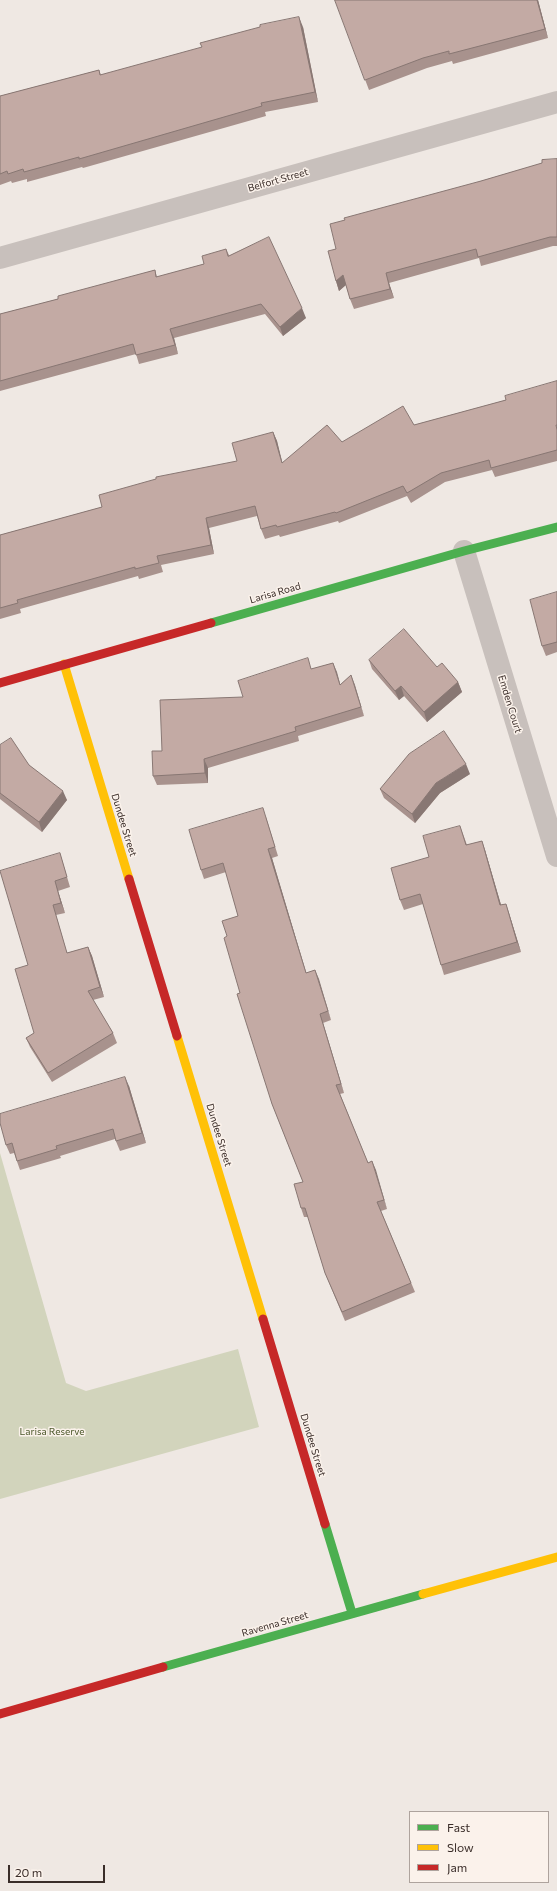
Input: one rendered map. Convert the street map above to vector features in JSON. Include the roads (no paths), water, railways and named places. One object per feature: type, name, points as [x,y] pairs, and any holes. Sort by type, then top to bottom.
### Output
[{"type":"street","name":"Belfort Street","points":[[0,258],[557,102]]},
{"type":"street","name":"Larisa Road","points":[[0,683],[557,527]]},
{"type":"street","name":"Emden Court","points":[[464,552],[557,856]]},
{"type":"street","name":"Dundee Street","points":[[64,664],[352,1613]]},
{"type":"street","name":"Ravenna Street","points":[[0,1714],[352,1613],[557,1557]]},
{"type":"park label","name":"Larisa Reserve","points":[[52,1432]]}]
